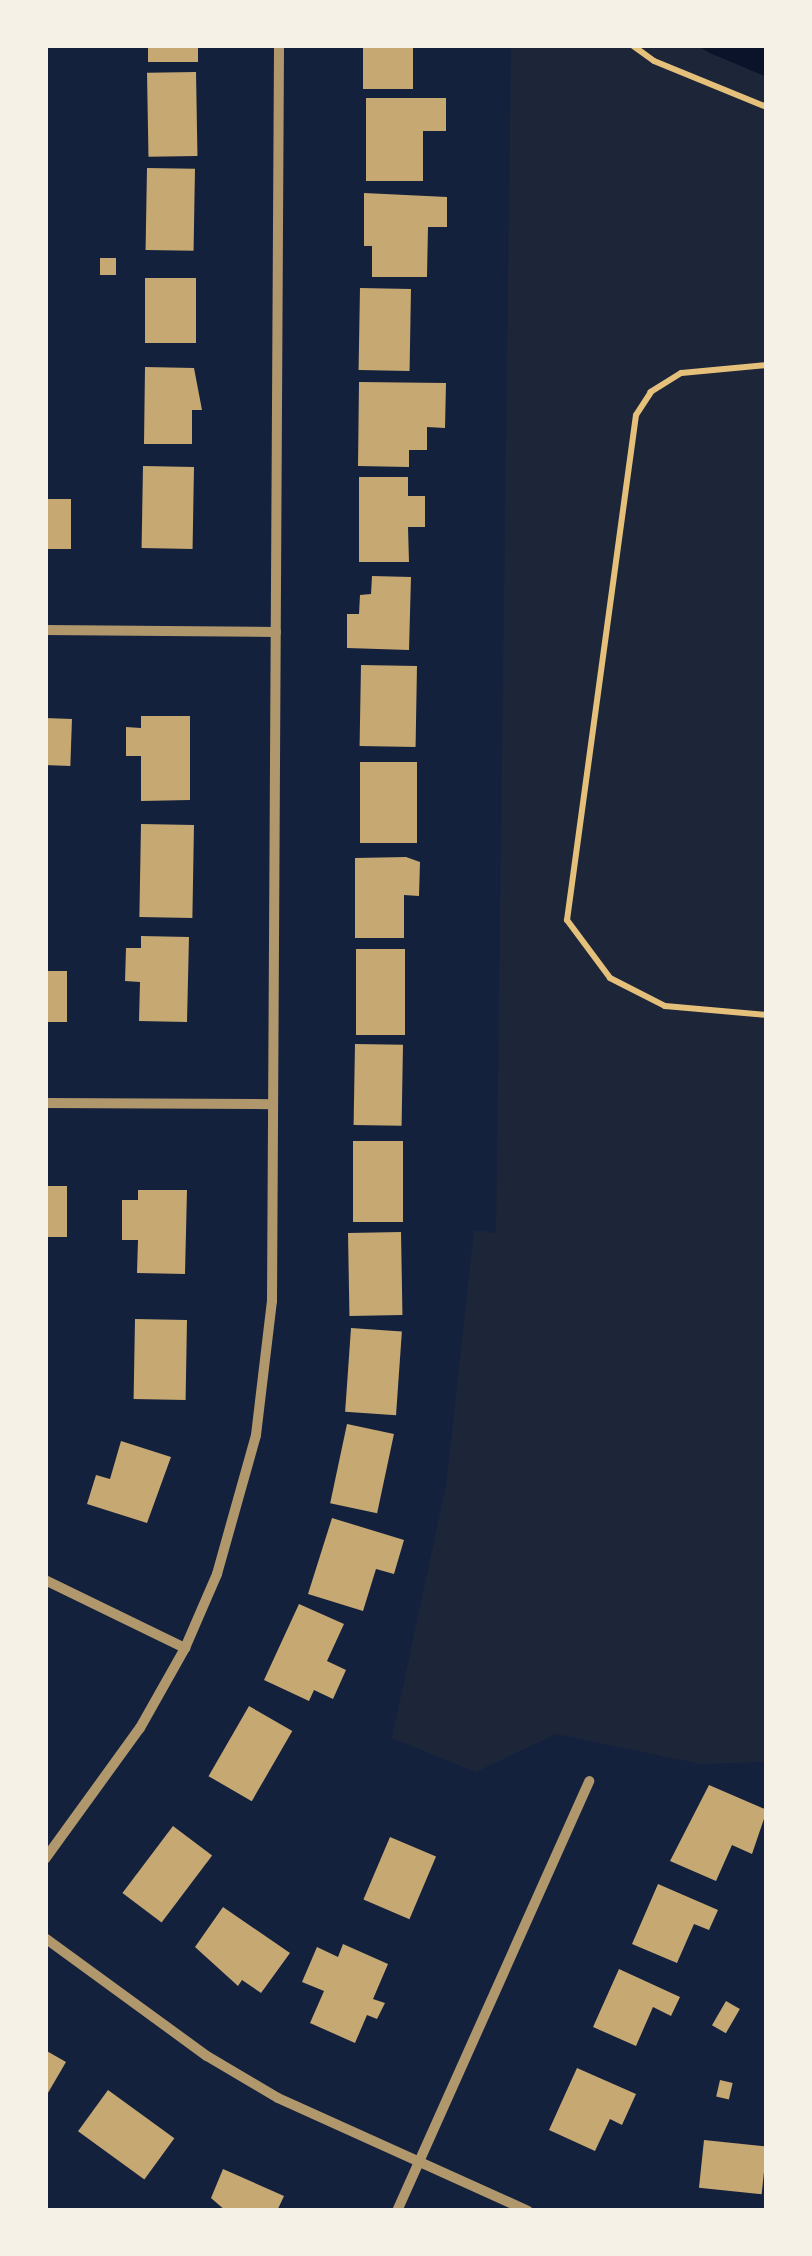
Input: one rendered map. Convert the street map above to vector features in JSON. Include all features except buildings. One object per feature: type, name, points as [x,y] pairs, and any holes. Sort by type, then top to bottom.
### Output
[{"type":"street","points":[[45,1859],[140,1728],[186,1648],[218,1574],[256,1435],[272,1301],[279,45]]},
{"type":"street","points":[[45,630],[276,632]]},
{"type":"street","points":[[45,1102],[273,1104]]},
{"type":"street","points":[[45,1580],[186,1648]]},
{"type":"street","points":[[397,2211],[589,1781]]},
{"type":"street","points":[[45,1938],[207,2056],[278,2098],[528,2211]]},
{"type":"path","points":[[632,45],[654,61],[767,107]]},
{"type":"path","points":[[767,365],[680,374],[650,392],[636,415],[568,920],[610,978],[665,1006],[767,1015]]},
{"type":"shaded area","points":[[511,45],[767,45],[767,1762],[701,1764],[556,1734],[476,1772],[392,1738],[446,1486],[474,1230],[496,1233]]},
{"type":"shaded area","points":[[696,45],[767,45],[767,77],[712,54]]}]
